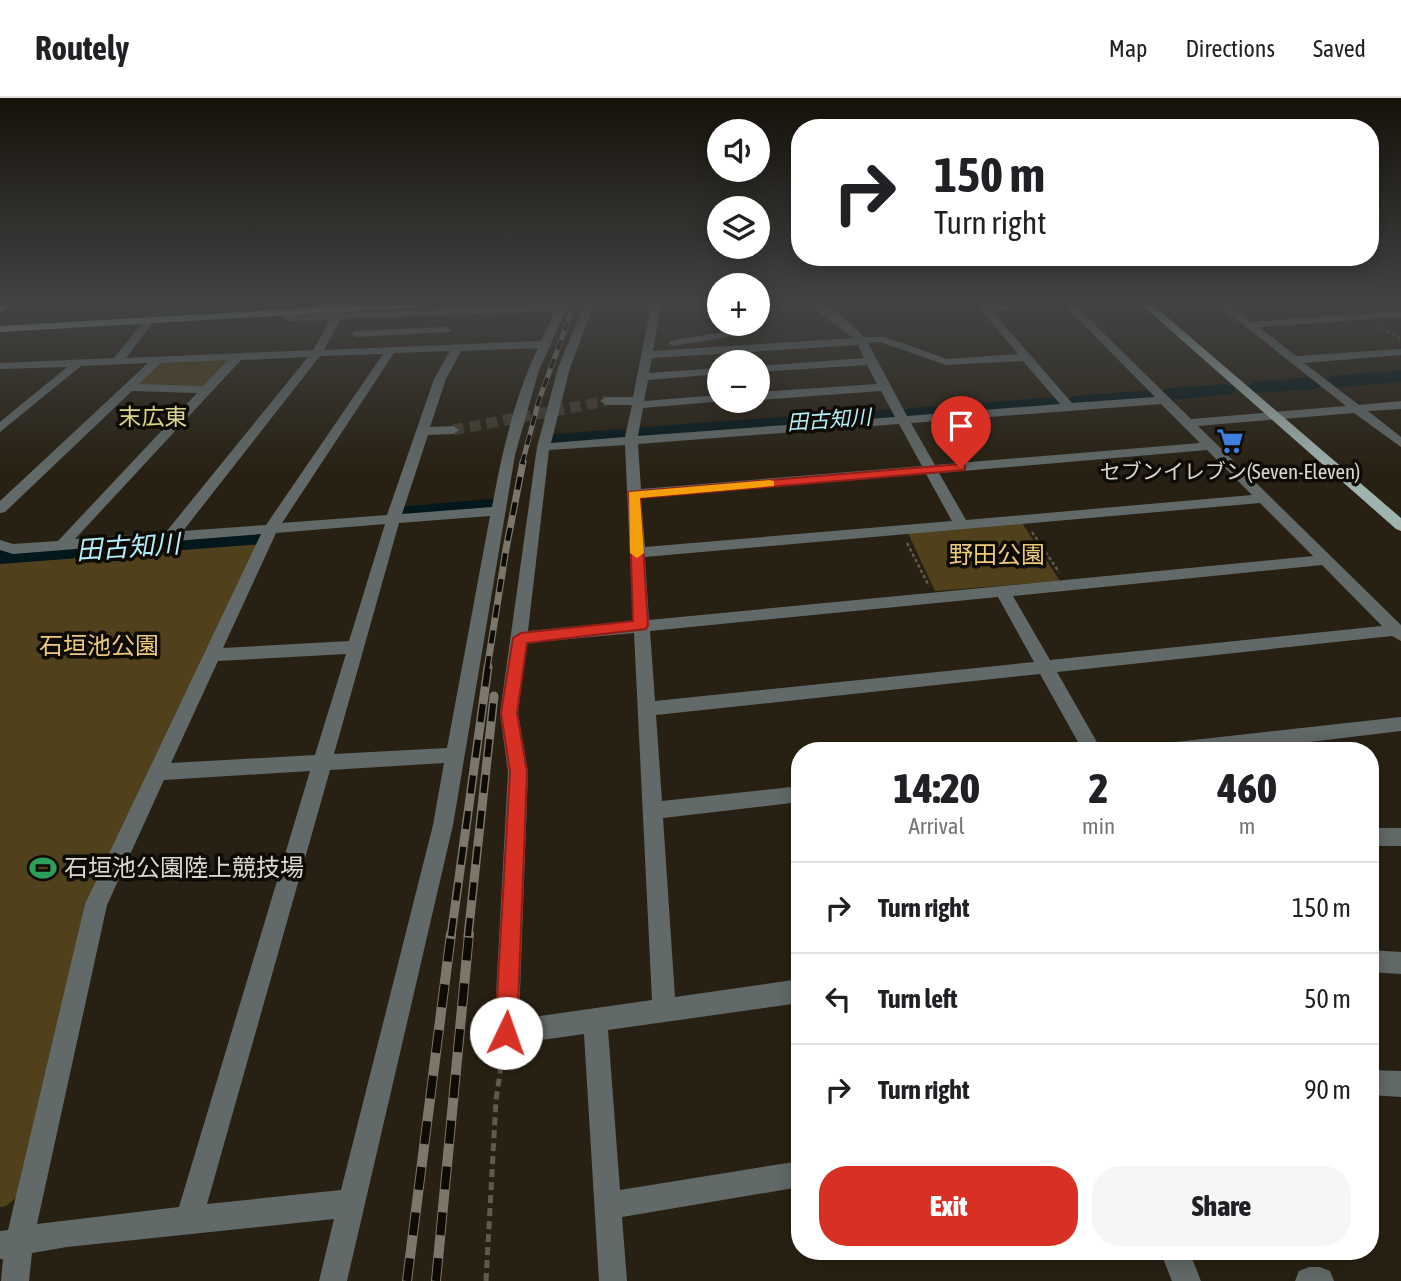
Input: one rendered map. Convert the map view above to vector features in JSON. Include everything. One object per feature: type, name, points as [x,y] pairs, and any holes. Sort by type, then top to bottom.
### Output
[{"type":"main road","points":[[1210,360],[1401,526]]},
{"type":"street","points":[[0,366],[134,360]]},
{"type":"street","points":[[0,509],[158,360]]},
{"type":"street","points":[[62,545],[234,360]]},
{"type":"street","points":[[171,536],[311,360]]},
{"type":"street","points":[[15,1281],[9,1244],[96,904],[270,530],[384,360]]},
{"type":"street","points":[[188,1222],[393,520],[440,379],[450,360]]},
{"type":"street","points":[[333,1281],[443,825],[508,455],[521,406],[538,360]]},
{"type":"street","points":[[567,360],[543,447],[521,638],[509,713],[519,772],[506,1033],[791,992]]},
{"type":"street","points":[[646,360],[631,440],[664,1010]]},
{"type":"street","points":[[942,360],[975,360]]},
{"type":"street","points":[[1029,360],[1069,407]]},
{"type":"street","points":[[1125,360],[1399,632]]},
{"type":"street","points":[[1295,360],[1401,443]]},
{"type":"street","points":[[770,368],[872,361],[961,524]]},
{"type":"street","points":[[0,428],[78,363]]},
{"type":"street","points":[[643,377],[707,372]]},
{"type":"street","points":[[130,387],[207,390]]},
{"type":"street","points":[[770,395],[884,387]]},
{"type":"street","points":[[606,401],[638,403],[707,400]]},
{"type":"street","points":[[543,447],[1165,400]]},
{"type":"street","points":[[1188,423],[1401,405]]},
{"type":"street","points":[[422,430],[453,430]]},
{"type":"street","points":[[634,494],[1211,446]]},
{"type":"street","points":[[637,553],[1264,498]]},
{"type":"street","points":[[0,545],[13,549],[499,512]]},
{"type":"street","points":[[521,638],[1326,560]]},
{"type":"street","points":[[1002,591],[1088,742]]},
{"type":"street","points":[[646,709],[1399,632]]},
{"type":"street","points":[[211,655],[356,647]]},
{"type":"street","points":[[1269,742],[1401,724]]},
{"type":"street","points":[[158,772],[456,755]]},
{"type":"street","points":[[653,811],[791,794]]},
{"type":"street","points":[[1379,837],[1401,836]]},
{"type":"street","points":[[1379,962],[1401,963]]},
{"type":"street","points":[[595,1020],[612,1281]]},
{"type":"street","points":[[1379,1083],[1401,1084]]},
{"type":"street","points":[[608,1206],[791,1176]]},
{"type":"street","points":[[9,1244],[67,1233],[352,1203]]},
{"type":"street","points":[[1178,1260],[1187,1281]]},
{"type":"street","points":[[1310,1281],[1320,1281]]},
{"type":"path","points":[[1023,519],[1067,584]]},
{"type":"path","points":[[900,529],[934,597]]},
{"type":"path","points":[[486,1281],[496,1100],[506,1033]]},
{"type":"green space","points":[[168,361],[229,361],[204,388],[137,385],[158,364]]},
{"type":"green space","name":"野田公園","points":[[1022,523],[1060,581],[935,591],[908,533]]},
{"type":"green space","name":"石垣池公園","points":[[253,535],[259,539],[84,907],[28,1188],[6,1206],[0,1207],[0,556]]},
{"type":"waterway","name":"田古知川","points":[[1332,382],[1401,376]]},
{"type":"waterway","name":"田古知川","points":[[1259,387],[1314,383]]},
{"type":"waterway","name":"田古知川","points":[[1169,394],[1225,390]]},
{"type":"waterway","name":"田古知川","points":[[1074,402],[1151,396]]},
{"type":"waterway","name":"田古知川","points":[[910,415],[1056,403]]},
{"type":"waterway","name":"田古知川","points":[[643,434],[891,416]]},
{"type":"waterway","name":"田古知川","points":[[555,441],[622,436]]},
{"type":"waterway","name":"田古知川","points":[[407,514],[492,507]]},
{"type":"waterway","name":"田古知川","points":[[0,555],[255,538]]},
{"type":"tunnel","points":[[453,430],[606,401]]},
{"type":"railway","points":[[522,464],[539,400],[554,360]]},
{"type":"railway","points":[[487,669],[523,462]]},
{"type":"railway","points":[[451,936],[488,667]]},
{"type":"railway","points":[[468,936],[494,696]]},
{"type":"railway","points":[[407,1281],[451,934]]},
{"type":"railway","points":[[436,1281],[469,934]]},
{"type":"slow traffic","points":[[637,553],[634,494],[770,483]]},
{"type":"place","name":"セブンイレブン(Seven-Eleven)","points":[[1230,441]]},
{"type":"place","name":"石垣池公園陸上競技場","points":[[43,868]]},
{"type":"district","name":"末広東","points":[[153,417]]},
{"type":"route","points":[[506,1033],[519,772],[509,713],[521,638],[641,625],[634,494],[961,468]]}]
